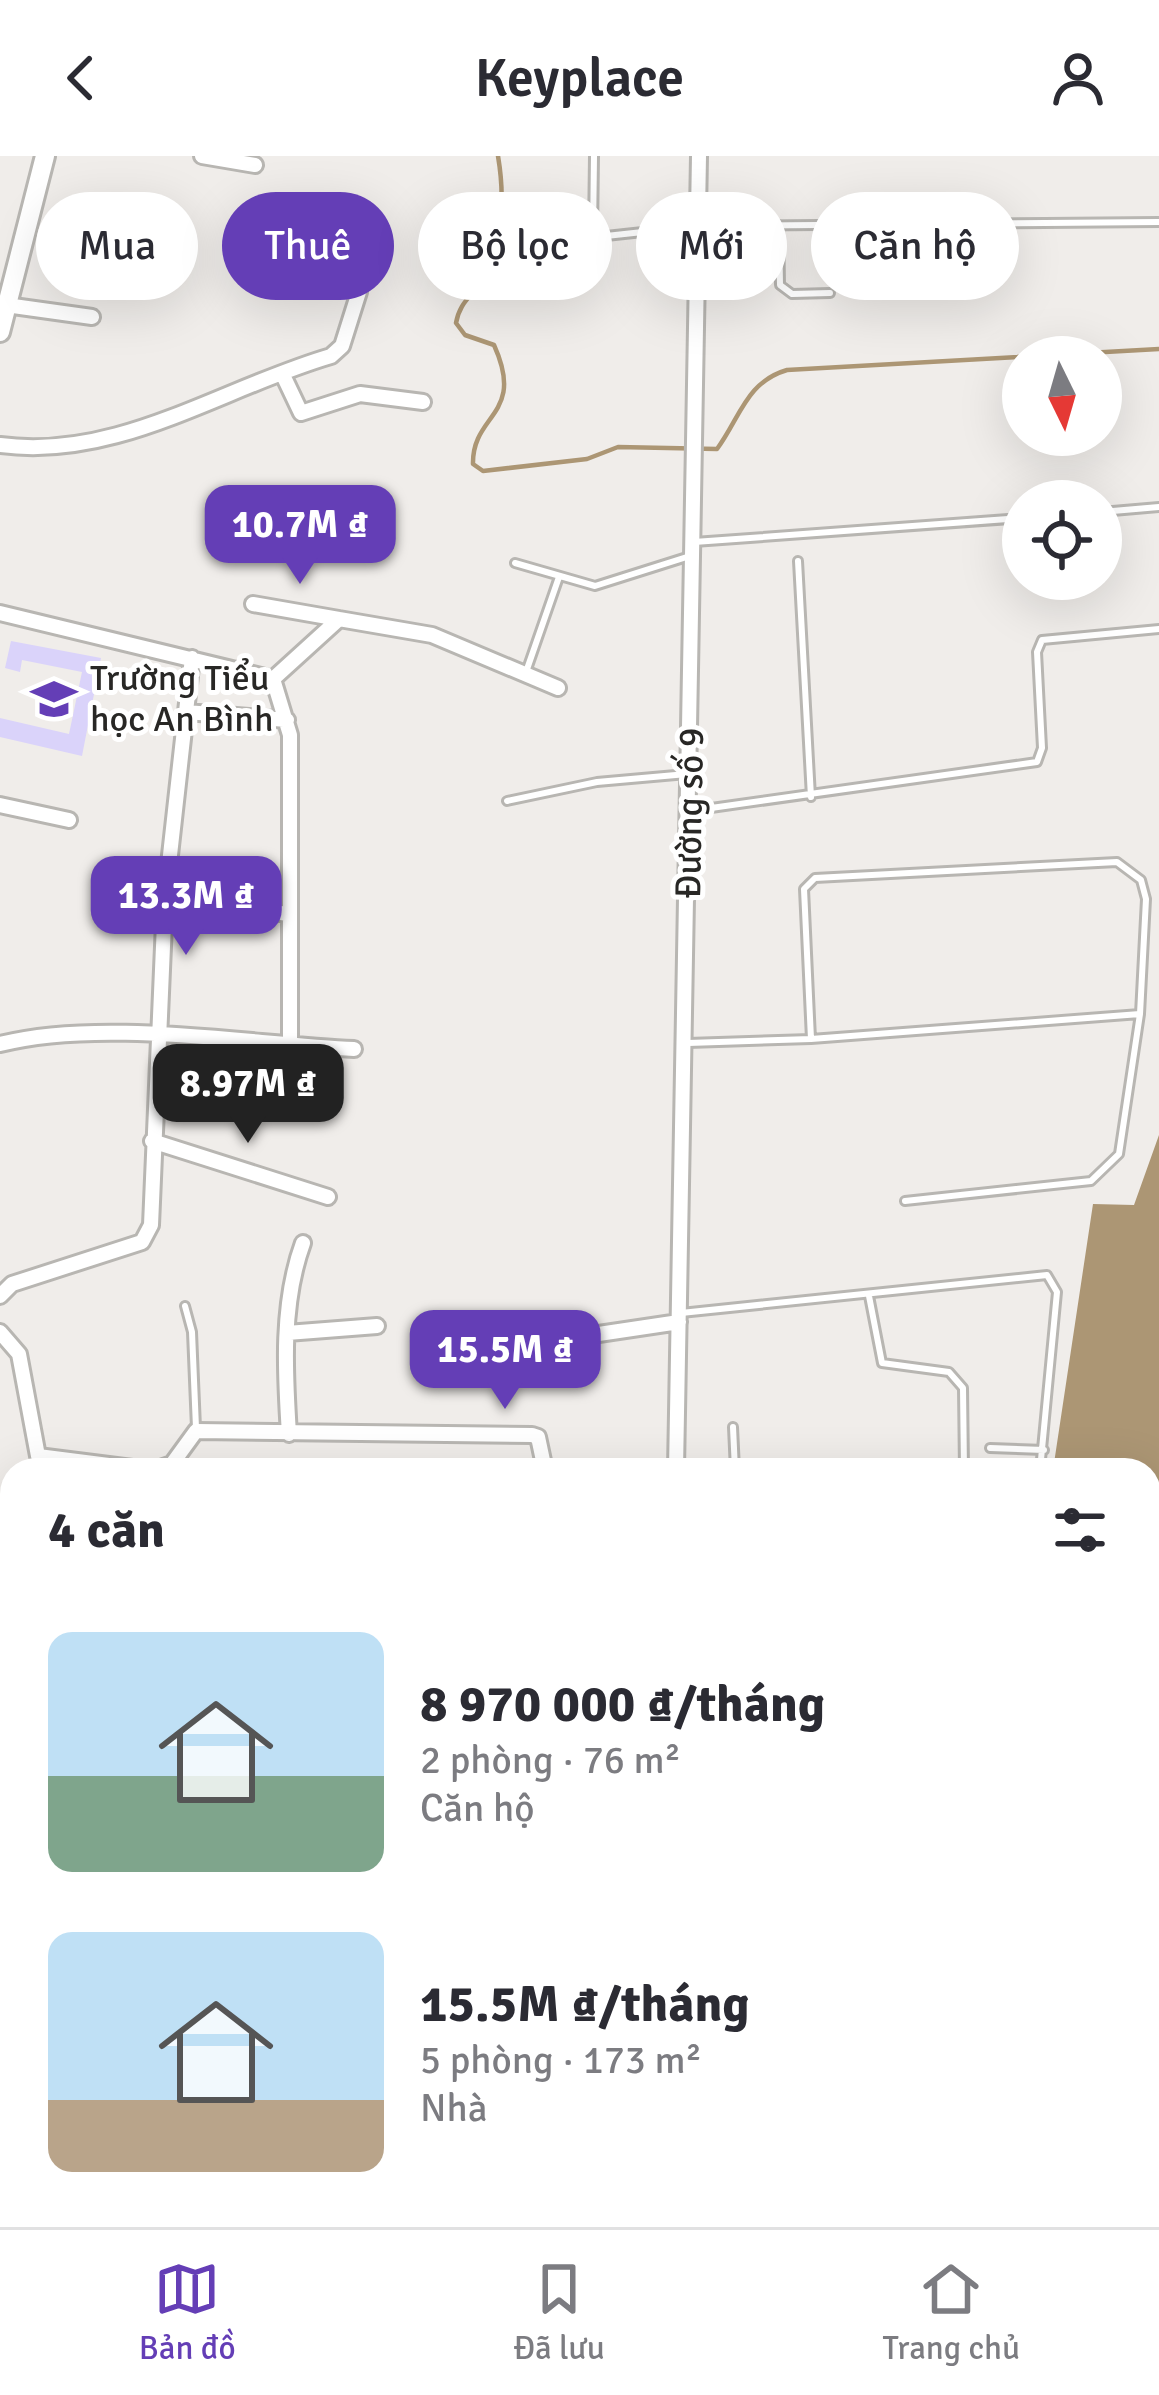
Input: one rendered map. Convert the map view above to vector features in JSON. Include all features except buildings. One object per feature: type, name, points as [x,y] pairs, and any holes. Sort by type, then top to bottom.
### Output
[{"type":"main road","points":[[0,332],[45,156]]},
{"type":"street","points":[[202,156],[255,165]]},
{"type":"street","name":"Đường số 9","points":[[698,192],[699,156]]},
{"type":"street","points":[[0,445],[46,451],[126,435],[245,383],[338,351],[356,300]]},
{"type":"street","name":"Đường số 9","points":[[676,1458],[697,300]]},
{"type":"street","points":[[7,305],[92,317]]},
{"type":"street","points":[[282,373],[301,412],[360,394],[423,402]]},
{"type":"street","points":[[253,604],[432,634],[558,688]]},
{"type":"street","points":[[0,614],[273,679]]},
{"type":"street","points":[[273,679],[339,619]]},
{"type":"street","points":[[0,1296],[12,1284],[142,1242],[151,1225],[164,900],[192,658]]},
{"type":"street","points":[[273,679],[287,720],[290,1046]]},
{"type":"street","points":[[186,712],[287,720]]},
{"type":"street","points":[[0,805],[69,820]]},
{"type":"street","points":[[164,900],[289,914]]},
{"type":"street","points":[[0,1044],[28,1038],[156,1034],[354,1049]]},
{"type":"street","points":[[152,1142],[328,1197]]},
{"type":"street","points":[[289,1434],[287,1333],[292,1274],[303,1243]]},
{"type":"street","points":[[478,1356],[540,1354],[592,1335],[680,1318]]},
{"type":"street","points":[[287,1333],[377,1326]]},
{"type":"street","points":[[0,1332],[19,1354],[38,1456],[54,1458]]},
{"type":"street","points":[[176,1458],[196,1431],[532,1435],[538,1437],[542,1458]]},
{"type":"street","points":[[181,1450],[181,1458]]},
{"type":"lane","points":[[593,156],[593,192]]},
{"type":"lane","points":[[787,225],[1159,222]]},
{"type":"lane","points":[[1122,510],[1159,507]]},
{"type":"lane","points":[[514,563],[595,586],[694,548],[1002,520]]},
{"type":"lane","points":[[798,560],[811,797]]},
{"type":"lane","points":[[525,675],[560,576]]},
{"type":"lane","points":[[690,811],[1037,762],[1042,748],[1037,652],[1042,640],[1159,628]]},
{"type":"lane","points":[[507,800],[597,782],[691,773]]},
{"type":"lane","points":[[811,1040],[805,889],[815,878],[1117,862],[1141,880],[1145,898],[1141,1014],[1119,1154],[1107,1169],[1073,1184],[904,1201]]},
{"type":"lane","points":[[687,1043],[811,1040],[1141,1014]]},
{"type":"lane","points":[[680,1318],[1047,1275],[1057,1292],[1042,1458]]},
{"type":"lane","points":[[869,1296],[882,1363],[950,1372],[963,1388],[964,1458]]},
{"type":"lane","points":[[184,1306],[192,1332],[196,1431]]},
{"type":"lane","points":[[734,1427],[735,1458]]},
{"type":"lane","points":[[990,1448],[1044,1450]]},
{"type":"shaded area","points":[[1159,1135],[1159,1458],[1055,1458],[1093,1204],[1134,1205]]},
{"type":"waterway","points":[[498,156],[499,232],[484,276],[456,323],[465,335],[494,345],[502,368],[501,400],[475,447],[473,464],[483,471],[587,459],[618,447],[717,449],[753,392],[787,370],[1159,349]]},
{"type":"place","name":"Trường Tiểu học An Bình","points":[[54,699]]}]
